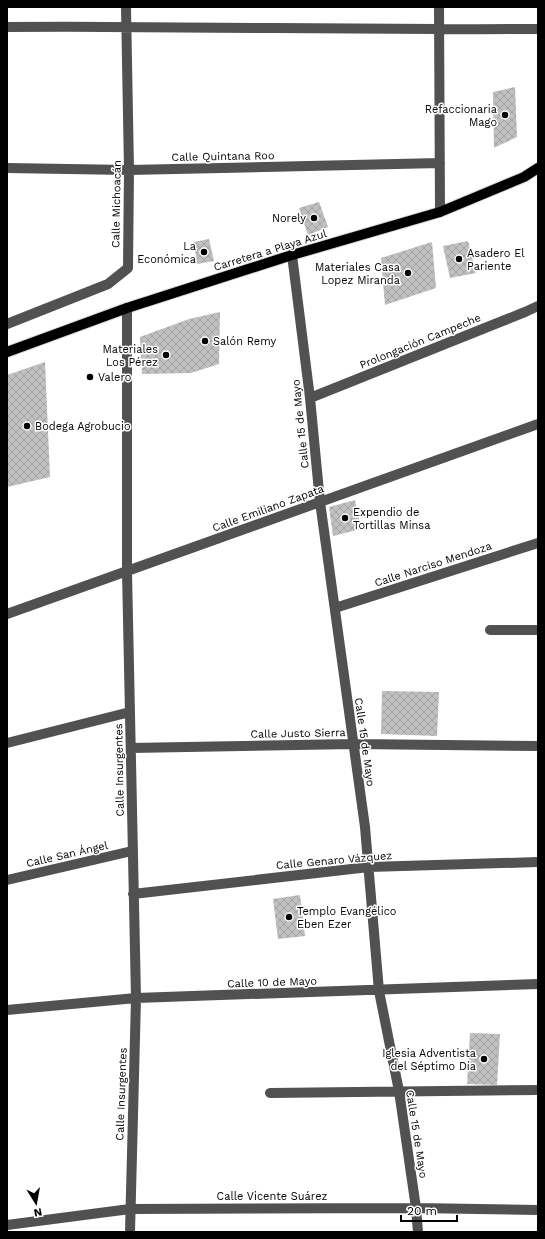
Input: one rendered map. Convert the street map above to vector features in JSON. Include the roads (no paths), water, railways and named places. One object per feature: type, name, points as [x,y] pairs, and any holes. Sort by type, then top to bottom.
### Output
[{"type":"main road","name":"Carretera a Playa Azul","points":[[7,352],[127,308],[292,255],[440,212],[524,176],[538,168]]},
{"type":"street","name":"Calle Michoacán","points":[[7,324],[108,284],[128,268],[129,170],[126,7]]},
{"type":"street","points":[[439,7],[440,212]]},
{"type":"street","points":[[7,27],[127,26],[538,29]]},
{"type":"street","name":"Calle Quintana Roo","points":[[7,168],[129,170],[440,163]]},
{"type":"street","name":"Calle 15 de Mayo","points":[[292,255],[310,398],[320,502],[365,827],[379,991],[399,1092],[416,1208],[418,1232]]},
{"type":"street","name":"Prolongación Campeche","points":[[310,398],[538,306]]},
{"type":"street","name":"Calle Insurgentes","points":[[127,308],[127,572],[136,998],[130,1232]]},
{"type":"street","name":"Calle Emiliano Zapata","points":[[7,614],[538,424]]},
{"type":"street","name":"Calle Narciso Mendoza","points":[[335,608],[538,543]]},
{"type":"street","points":[[490,630],[538,630]]},
{"type":"street","points":[[7,743],[130,712]]},
{"type":"street","name":"Calle Justo Sierra","points":[[131,748],[354,744],[538,746]]},
{"type":"street","name":"Calle San Ángel","points":[[7,880],[132,851]]},
{"type":"street","name":"Calle Genaro Vázquez","points":[[133,894],[369,867],[538,862]]},
{"type":"street","name":"Calle 10 de Mayo","points":[[7,1010],[136,998],[379,991],[538,984]]},
{"type":"street","points":[[270,1093],[538,1090]]},
{"type":"street","name":"Calle Vicente Suárez","points":[[7,1225],[130,1209],[416,1208],[538,1210]]},
{"type":"place","name":"Refaccionaria Mago","points":[[505,115]]},
{"type":"place","name":"Norely","points":[[314,218]]},
{"type":"place","name":"La Económica","points":[[204,252]]},
{"type":"place","name":"Asadero El Pariente","points":[[459,259]]},
{"type":"place","name":"Materiales Casa Lopez Miranda","points":[[408,273]]},
{"type":"place","name":"Salón Remy","points":[[205,341]]},
{"type":"place","name":"Materiales Los Pérez","points":[[166,355]]},
{"type":"place","name":"Valero","points":[[90,377]]},
{"type":"place","name":"Bodega Agrobucio","points":[[27,426]]},
{"type":"place","name":"Expendio de Tortillas Minsa","points":[[345,518]]},
{"type":"place","name":"Templo Evangélico Eben Ezer","points":[[289,917]]},
{"type":"place","name":"Iglesia Adventista del Séptimo Día","points":[[484,1059]]}]
